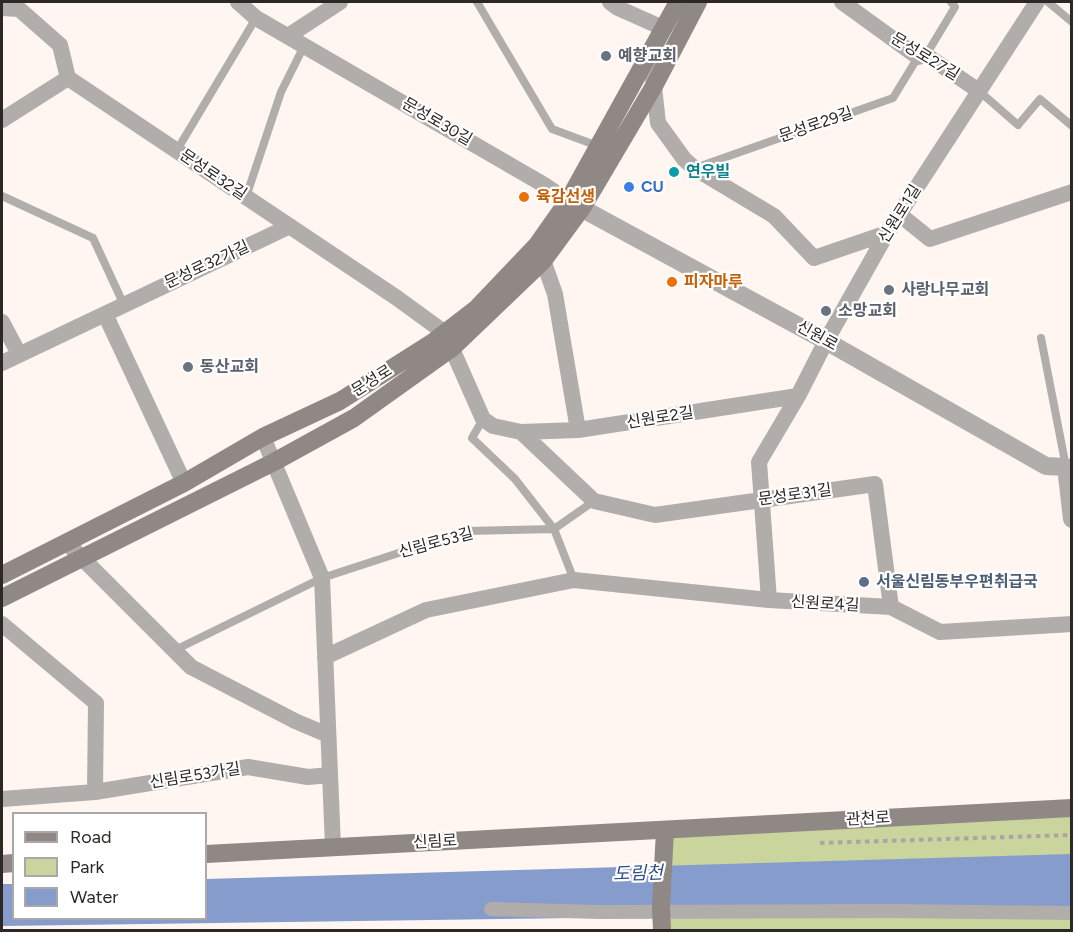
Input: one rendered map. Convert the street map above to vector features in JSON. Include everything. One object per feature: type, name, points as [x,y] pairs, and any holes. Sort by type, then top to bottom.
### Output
[{"type":"main road","name":"문성로","points":[[2,575],[184,483],[263,437],[340,401],[448,341],[477,308],[540,253],[575,204],[598,147],[678,2]]},
{"type":"main road","points":[[575,204],[654,86],[698,2]]},
{"type":"main road","points":[[2,598],[274,462],[354,418],[448,341]]},
{"type":"main road","name":"관천로","points":[[665,830],[1071,808]]},
{"type":"main road","points":[[662,930],[665,830]]},
{"type":"main road","name":"신림로","points":[[207,854],[665,830]]},
{"type":"street","name":"문성로30길","points":[[238,2],[256,18],[575,204]]},
{"type":"street","points":[[288,36],[340,2]]},
{"type":"street","points":[[610,2],[618,8],[663,28]]},
{"type":"street","name":"문성로27길","points":[[842,2],[979,91]]},
{"type":"street","name":"신원로1길","points":[[826,341],[887,233],[1037,2]]},
{"type":"street","points":[[2,8],[19,9],[60,45],[68,78],[2,120]]},
{"type":"street","points":[[650,51],[658,123],[684,159],[694,168],[774,216],[814,258],[887,233]]},
{"type":"street","name":"문성로32길","points":[[68,78],[290,226],[448,341]]},
{"type":"street","points":[[899,214],[930,239],[1071,192]]},
{"type":"street","name":"신원로","points":[[575,204],[826,341],[1046,466],[1069,465]]},
{"type":"street","name":"문성로32가길","points":[[2,363],[290,226]]},
{"type":"street","points":[[540,253],[555,294],[578,430]]},
{"type":"street","points":[[105,314],[184,483]]},
{"type":"street","points":[[2,322],[19,354]]},
{"type":"street","points":[[448,341],[483,419],[493,426],[521,432],[594,501]]},
{"type":"street","points":[[769,600],[759,462],[798,396],[826,341]]},
{"type":"street","name":"신원로2길","points":[[521,432],[578,430],[798,396]]},
{"type":"street","points":[[263,437],[322,578],[333,847]]},
{"type":"street","points":[[1069,465],[1071,519]]},
{"type":"street","name":"문성로31길","points":[[594,501],[655,515],[875,484],[891,607]]},
{"type":"street","points":[[67,543],[191,667],[295,721],[328,735]]},
{"type":"street","name":"신원로4길","points":[[325,657],[426,610],[574,580],[769,600],[891,607],[940,632],[1071,624]]},
{"type":"street","points":[[2,627],[96,703],[95,792]]},
{"type":"street","name":"신림로53가길","points":[[2,800],[95,792],[248,767],[308,777],[330,775]]},
{"type":"street","points":[[491,909],[600,912],[1071,913]]},
{"type":"lane","points":[[477,2],[552,129],[598,147]]},
{"type":"lane","points":[[922,56],[955,7],[951,2]]},
{"type":"lane","points":[[1048,2],[1071,22]]},
{"type":"lane","points":[[177,150],[256,18]]},
{"type":"lane","points":[[246,197],[281,92],[304,46]]},
{"type":"lane","name":"문성로29길","points":[[694,168],[893,98],[922,56]]},
{"type":"lane","points":[[979,91],[1018,125],[1040,99],[1071,126]]},
{"type":"lane","points":[[2,196],[93,238],[124,305]]},
{"type":"lane","points":[[1041,338],[1069,465]]},
{"type":"lane","points":[[483,419],[472,438],[514,479],[554,529],[574,580]]},
{"type":"lane","points":[[554,529],[594,501]]},
{"type":"lane","name":"신림로53길","points":[[175,650],[322,578],[466,531],[554,529]]},
{"type":"green space","points":[[1071,814],[1071,930],[669,930],[671,835]]},
{"type":"water","name":"도림천","points":[[1072,854],[1071,911],[2,926],[2,884],[12,884],[12,920],[207,920],[207,879]]},
{"type":"place","name":"예향교회","points":[[606,56]]},
{"type":"place","name":"연우빌","points":[[674,172]]},
{"type":"place","name":"CU","points":[[629,187]]},
{"type":"place","name":"육감선생","points":[[524,197]]},
{"type":"place","name":"피자마루","points":[[672,282]]},
{"type":"place","name":"사랑나무교회","points":[[889,290]]},
{"type":"place","name":"소망교회","points":[[826,311]]},
{"type":"place","name":"동산교회","points":[[188,367]]},
{"type":"place","name":"서울신림동부우편취급국","points":[[864,582]]}]
